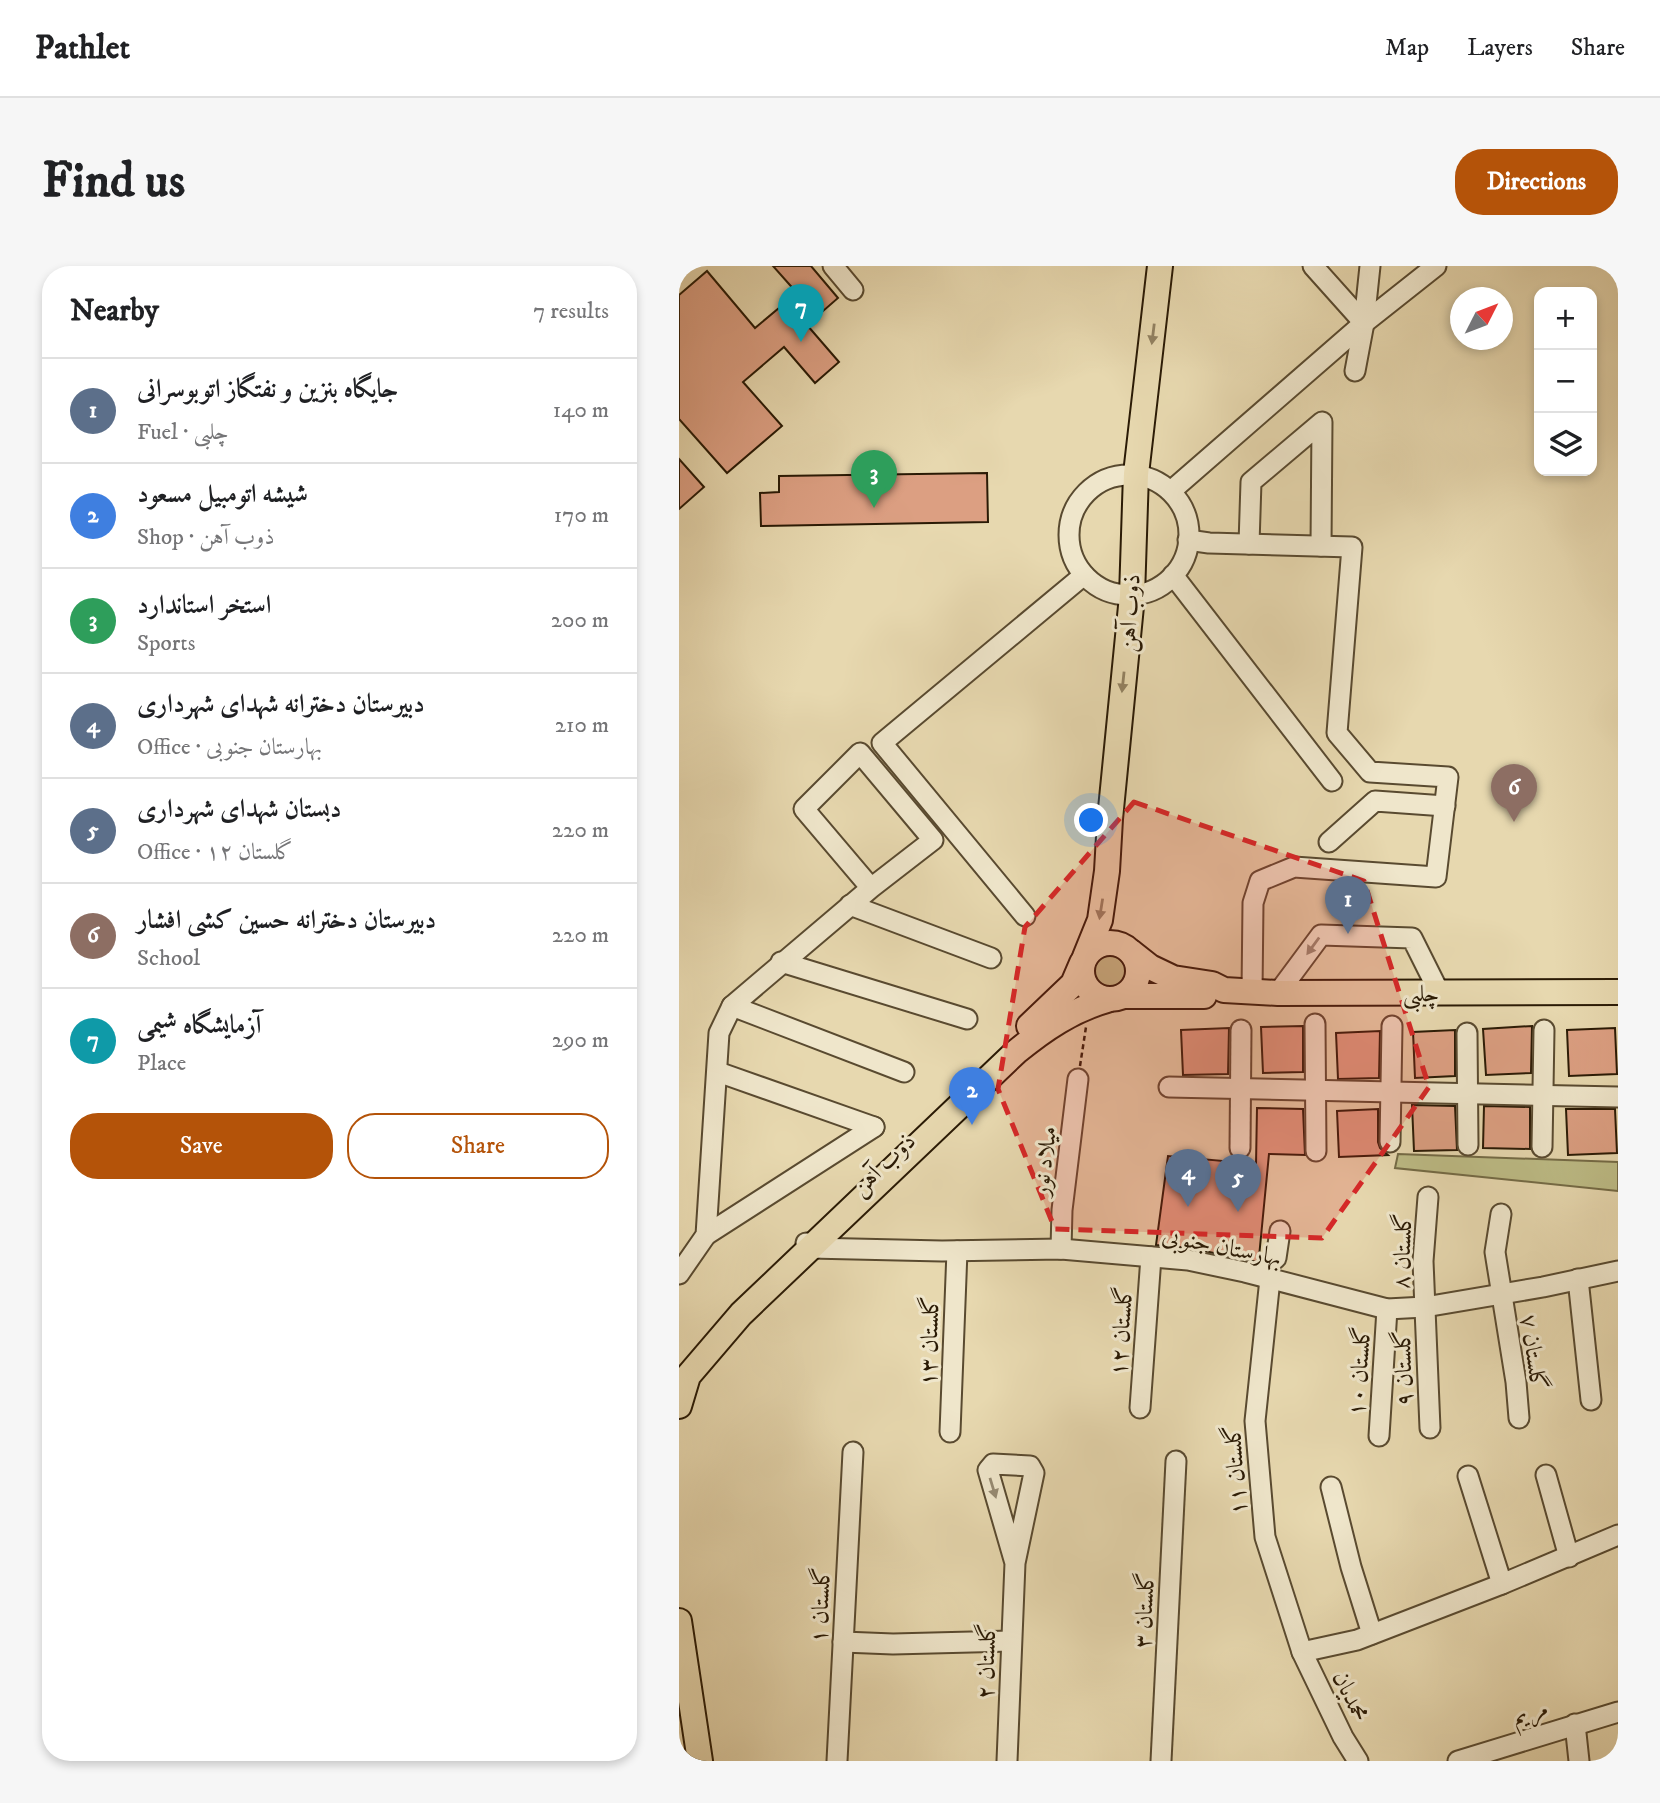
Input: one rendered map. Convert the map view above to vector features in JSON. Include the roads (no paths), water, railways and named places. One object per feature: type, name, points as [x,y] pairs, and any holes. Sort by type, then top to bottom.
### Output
[{"type":"main road","name":"ذوب آهن","points":[[807,1244],[1073,985],[1100,920],[1107,871],[1132,596],[1136,474],[1160,266]]},
{"type":"main road","points":[[1117,943],[1150,967],[1173,978],[1212,984],[1224,990],[1215,995],[1204,996],[1107,1000],[1087,988],[1083,980],[1084,960],[1099,944],[1117,943]]},
{"type":"main road","points":[[1107,1000],[1131,990],[1139,975],[1136,959],[1131,952]]},
{"type":"main road","name":"چلبی","points":[[1224,990],[1279,993],[1618,992]]},
{"type":"main road","name":"ذوب آهن","points":[[684,1370],[733,1306],[807,1244],[1016,1052],[1041,1032],[1107,1000]]},
{"type":"main road","points":[[679,1406],[684,1370]]},
{"type":"main road","points":[[679,1621],[700,1761]]},
{"type":"main road","points":[[679,1730],[689,1761]]},
{"type":"street","points":[[833,266],[853,290]]},
{"type":"street","points":[[1313,266],[1364,323]]},
{"type":"street","points":[[1355,371],[1364,323],[1370,266]]},
{"type":"street","points":[[1171,491],[1364,323],[1436,266]]},
{"type":"street","points":[[1249,544],[1251,482],[1322,422],[1321,546]]},
{"type":"street","points":[[1136,474],[1154,480],[1171,491],[1183,508],[1189,527],[1180,566],[1173,575],[1150,591],[1132,596],[1110,591],[1084,575],[1072,551],[1069,532],[1073,513],[1083,496],[1097,484],[1115,476],[1136,474]]},
{"type":"street","points":[[1188,540],[1209,543],[1352,547],[1337,733],[1370,772],[1448,777],[1436,877],[1294,867],[1260,881],[1253,903],[1252,992]]},
{"type":"street","points":[[1025,916],[882,743],[1084,575]]},
{"type":"street","points":[[1173,575],[1332,781]]},
{"type":"street","points":[[706,1235],[719,1033],[732,1006],[850,905],[933,840],[860,753],[804,808],[871,888]]},
{"type":"street","points":[[1329,842],[1375,801],[1445,806]]},
{"type":"street","points":[[850,905],[991,958]]},
{"type":"street","points":[[1279,993],[1321,935],[1412,938],[1439,992]]},
{"type":"street","points":[[781,962],[967,1018]]},
{"type":"street","points":[[732,1006],[904,1072]]},
{"type":"street","points":[[1315,1024],[1316,1151]]},
{"type":"street","points":[[1390,1142],[1392,1027]]},
{"type":"street","points":[[1240,1148],[1241,1030]]},
{"type":"street","points":[[1542,1147],[1544,1030]]},
{"type":"street","points":[[1467,1033],[1468,1145]]},
{"type":"street","points":[[679,1274],[706,1235],[874,1127],[718,1072]]},
{"type":"street","name":"میلاد نور","points":[[1061,1249],[1062,1210],[1078,1079]]},
{"type":"street","points":[[1169,1087],[1618,1097]]},
{"type":"street","name":"گلستان ۸","points":[[1425,1307],[1423,1261],[1428,1198]]},
{"type":"street","name":"گلستان ۷","points":[[1501,1214],[1495,1252],[1516,1382],[1519,1418]]},
{"type":"street","points":[[1267,1278],[1269,1264],[1276,1258],[1280,1231]]},
{"type":"street","name":"بهارستان جنوبی","points":[[807,1244],[957,1251],[1061,1249],[1188,1260],[1387,1309],[1425,1307],[1618,1271]]},
{"type":"street","name":"گلستان ۱۳","points":[[950,1432],[957,1251]]},
{"type":"street","name":"گلستان ۱۲","points":[[1140,1408],[1151,1258]]},
{"type":"street","name":"گلستان ۱۱","points":[[1267,1278],[1256,1433],[1265,1537],[1302,1652]]},
{"type":"street","points":[[1578,1279],[1591,1400]]},
{"type":"street","name":"گلستان ۹","points":[[1425,1307],[1430,1428]]},
{"type":"street","name":"گلستان ۱۰","points":[[1379,1436],[1387,1309]]},
{"type":"street","name":"گلستان ۱","points":[[837,1761],[853,1452]]},
{"type":"street","name":"گلستان ۳","points":[[1161,1761],[1177,1461]]},
{"type":"street","name":"گلستان ۲","points":[[1007,1761],[1015,1563],[1034,1473],[1030,1466],[993,1464],[988,1470],[1015,1563]]},
{"type":"street","points":[[1546,1475],[1569,1557]]},
{"type":"street","points":[[1468,1476],[1501,1584]]},
{"type":"street","points":[[1331,1487],[1350,1567],[1372,1634]]},
{"type":"street","points":[[1302,1652],[1357,1640],[1569,1557],[1618,1535]]},
{"type":"street","points":[[843,1642],[893,1644],[1011,1641]]},
{"type":"street","name":"محمدیان","points":[[1302,1652],[1343,1737],[1358,1761]]},
{"type":"street","name":"مریم","points":[[1458,1761],[1618,1712]]},
{"type":"street","points":[[1576,1724],[1579,1761]]},
{"type":"place","name":"آزمایشگاه شیمی","points":[[801,342]]},
{"type":"place","name":"استخر استاندارد","points":[[874,508]]},
{"type":"place","name":"دبیرستان دخترانه حسین کشی افشار","points":[[1514,822]]},
{"type":"place","name":"جایگاه بنزین و نفتگاز اتوبوسرانی","points":[[1348,934]]},
{"type":"place","name":"شیشه اتومبیل مسعود","points":[[972,1125]]},
{"type":"place","name":"دبیرستان دخترانه شهدای شهرداری","points":[[1188,1207]]},
{"type":"place","name":"دبستان شهدای شهرداری","points":[[1238,1212]]}]
